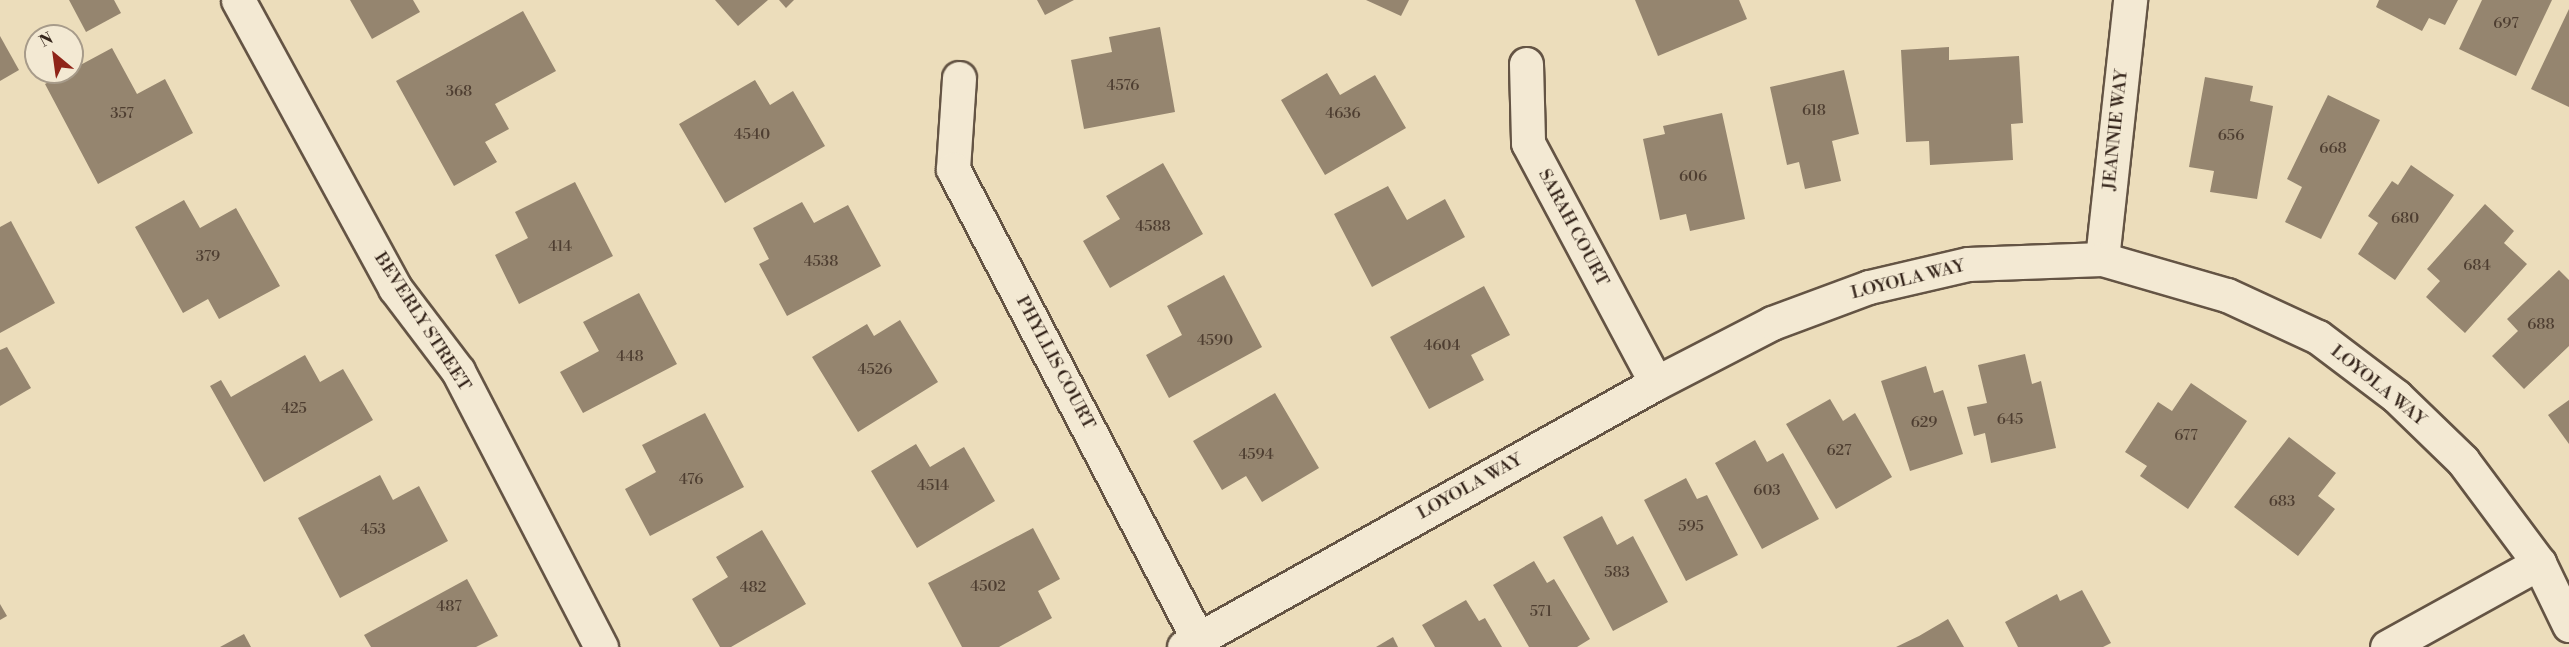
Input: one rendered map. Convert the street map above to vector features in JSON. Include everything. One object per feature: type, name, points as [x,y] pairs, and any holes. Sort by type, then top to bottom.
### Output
[{"type":"street","name":"BEVERLY STREET","points":[[238,0],[395,288],[458,371],[601,647]]},
{"type":"street","name":"JEANNIE WAY","points":[[2102,259],[2130,0]]},
{"type":"street","name":"SARAH COURT","points":[[1526,64],[1528,143],[1656,383]]},
{"type":"street","name":"PHYLLIS COURT","points":[[959,78],[953,169],[1191,643]]},
{"type":"street","name":"LOYOLA WAY","points":[[1191,643],[1656,383],[1772,323],[1869,287],[1968,264],[2102,259],[2227,295],[2318,338],[2396,396],[2463,460],[2539,563],[2569,625]]},
{"type":"street","points":[[2387,647],[2539,563]]},
{"type":"building","points":[[69,0],[114,0],[121,13],[86,32],[84,24],[82,24]]},
{"type":"building","points":[[350,0],[413,0],[420,12],[372,39]]},
{"type":"building","points":[[715,0],[768,0],[738,26]]},
{"type":"building","points":[[779,0],[794,0],[786,8]]},
{"type":"building","points":[[1037,0],[1074,0],[1045,15]]},
{"type":"building","points":[[1366,0],[1409,0],[1401,16]]},
{"type":"building","points":[[1635,0],[1739,0],[1747,19],[1658,56]]},
{"type":"building","points":[[2379,0],[2458,0],[2445,25],[2429,18],[2422,31],[2376,7]]},
{"type":"building","points":[[2482,0],[2552,0],[2516,76],[2459,49]]},
{"type":"building","points":[[2569,9],[2569,107],[2531,89]]},
{"type":"building","points":[[523,11],[556,71],[495,104],[509,129],[485,142],[497,162],[454,186],[396,81]]},
{"type":"building","points":[[1160,27],[1175,112],[1084,129],[1071,60],[1112,52],[1109,37]]},
{"type":"building","points":[[0,36],[19,70],[0,81]]},
{"type":"building","points":[[1949,47],[1949,60],[2019,56],[2023,123],[2011,124],[2013,160],[1930,165],[1929,141],[1906,142],[1901,50]]},
{"type":"building","points":[[112,48],[137,94],[165,79],[193,133],[98,184],[45,84],[84,84],[84,63]]},
{"type":"building","points":[[1844,70],[1859,134],[1832,141],[1841,181],[1805,189],[1799,162],[1787,165],[1770,87]]},
{"type":"building","points":[[1327,73],[1340,95],[1375,75],[1406,128],[1325,175],[1281,100]]},
{"type":"building","points":[[2205,77],[2253,86],[2250,101],[2273,106],[2257,199],[2210,192],[2214,171],[2189,167]]},
{"type":"building","points":[[755,80],[770,105],[793,91],[825,146],[725,203],[679,124]]},
{"type":"building","points":[[2328,95],[2380,120],[2321,239],[2285,222],[2302,187],[2287,179]]},
{"type":"building","points":[[1722,113],[1745,219],[1690,231],[1686,214],[1660,220],[1643,139],[1665,134],[1663,126]]},
{"type":"building","points":[[1163,163],[1203,234],[1110,288],[1083,241],[1120,219],[1106,196]]},
{"type":"building","points":[[2411,165],[2454,195],[2395,280],[2358,254],[2378,223],[2368,216],[2392,181],[2398,185]]},
{"type":"building","points":[[575,182],[613,256],[519,304],[495,255],[528,238],[515,212]]},
{"type":"building","points":[[1388,186],[1407,220],[1445,199],[1465,237],[1372,287],[1334,214]]},
{"type":"building","points":[[184,200],[200,228],[236,208],[280,286],[219,319],[208,299],[183,313],[135,227]]},
{"type":"building","points":[[802,202],[814,223],[848,205],[881,266],[787,316],[759,264],[769,259],[753,228]]},
{"type":"building","points":[[2485,204],[2514,231],[2504,243],[2527,264],[2465,333],[2426,297],[2440,281],[2427,269]]},
{"type":"building","points":[[11,221],[55,303],[0,333],[0,227]]},
{"type":"building","points":[[2559,270],[2569,280],[2569,346],[2524,389],[2492,356],[2518,331],[2507,319]]},
{"type":"building","points":[[1224,275],[1262,347],[1169,398],[1146,355],[1182,335],[1167,306]]},
{"type":"building","points":[[1484,286],[1510,335],[1471,355],[1484,380],[1429,409],[1390,337]]},
{"type":"building","points":[[639,293],[677,364],[583,413],[560,372],[599,351],[583,322]]},
{"type":"building","points":[[900,320],[938,382],[858,432],[812,357],[867,324],[874,336]]},
{"type":"building","points":[[7,347],[31,388],[0,406],[0,350]]},
{"type":"building","points":[[2025,354],[2032,384],[2041,381],[2056,448],[1991,463],[1985,433],[1974,436],[1967,407],[1987,403],[1978,365]]},
{"type":"building","points":[[305,355],[320,382],[343,369],[373,420],[264,482],[210,386],[221,380],[231,397]]},
{"type":"building","points":[[1926,366],[1934,393],[1943,390],[1963,454],[1910,471],[1881,381]]},
{"type":"building","points":[[2191,383],[2247,421],[2188,509],[2140,476],[2147,466],[2125,452],[2158,402],[2172,411]]},
{"type":"building","points":[[1275,393],[1319,468],[1262,502],[1246,476],[1222,490],[1193,441]]},
{"type":"building","points":[[1830,399],[1843,421],[1855,413],[1892,477],[1836,509],[1786,424]]},
{"type":"building","points":[[2569,400],[2569,444],[2548,415]]},
{"type":"building","points":[[705,413],[744,487],[650,536],[625,489],[656,472],[642,445]]},
{"type":"building","points":[[2289,437],[2336,473],[2318,496],[2335,509],[2298,556],[2234,507]]},
{"type":"building","points":[[1755,440],[1767,462],[1783,453],[1819,519],[1762,549],[1715,463]]},
{"type":"building","points":[[916,444],[930,467],[964,447],[995,501],[917,548],[871,471]]},
{"type":"building","points":[[380,475],[393,500],[419,486],[448,541],[340,598],[298,518]]},
{"type":"building","points":[[1686,478],[1697,499],[1707,495],[1738,555],[1686,581],[1644,500]]},
{"type":"building","points":[[1602,516],[1617,545],[1633,536],[1668,602],[1613,631],[1563,537]]},
{"type":"building","points":[[1033,528],[1060,579],[1038,591],[1052,618],[999,647],[962,647],[928,583]]},
{"type":"building","points":[[762,530],[806,604],[731,647],[720,647],[692,599],[728,577],[716,557]]},
{"type":"building","points":[[1534,561],[1547,583],[1554,579],[1590,639],[1577,647],[1529,647],[1493,585]]},
{"type":"building","points":[[467,579],[498,636],[476,647],[371,647],[364,635]]},
{"type":"building","points":[[2082,590],[2111,643],[2103,647],[2018,647],[2005,622],[2057,594],[2060,601]]},
{"type":"building","points":[[1466,600],[1479,621],[1485,618],[1502,647],[1435,647],[1422,625]]},
{"type":"building","points":[[0,604],[7,616],[0,620]]},
{"type":"building","points":[[1948,619],[1964,647],[1896,647],[1919,636]]},
{"type":"building","points":[[244,634],[251,647],[220,647]]},
{"type":"building","points":[[1393,637],[1398,647],[1376,647]]}]
